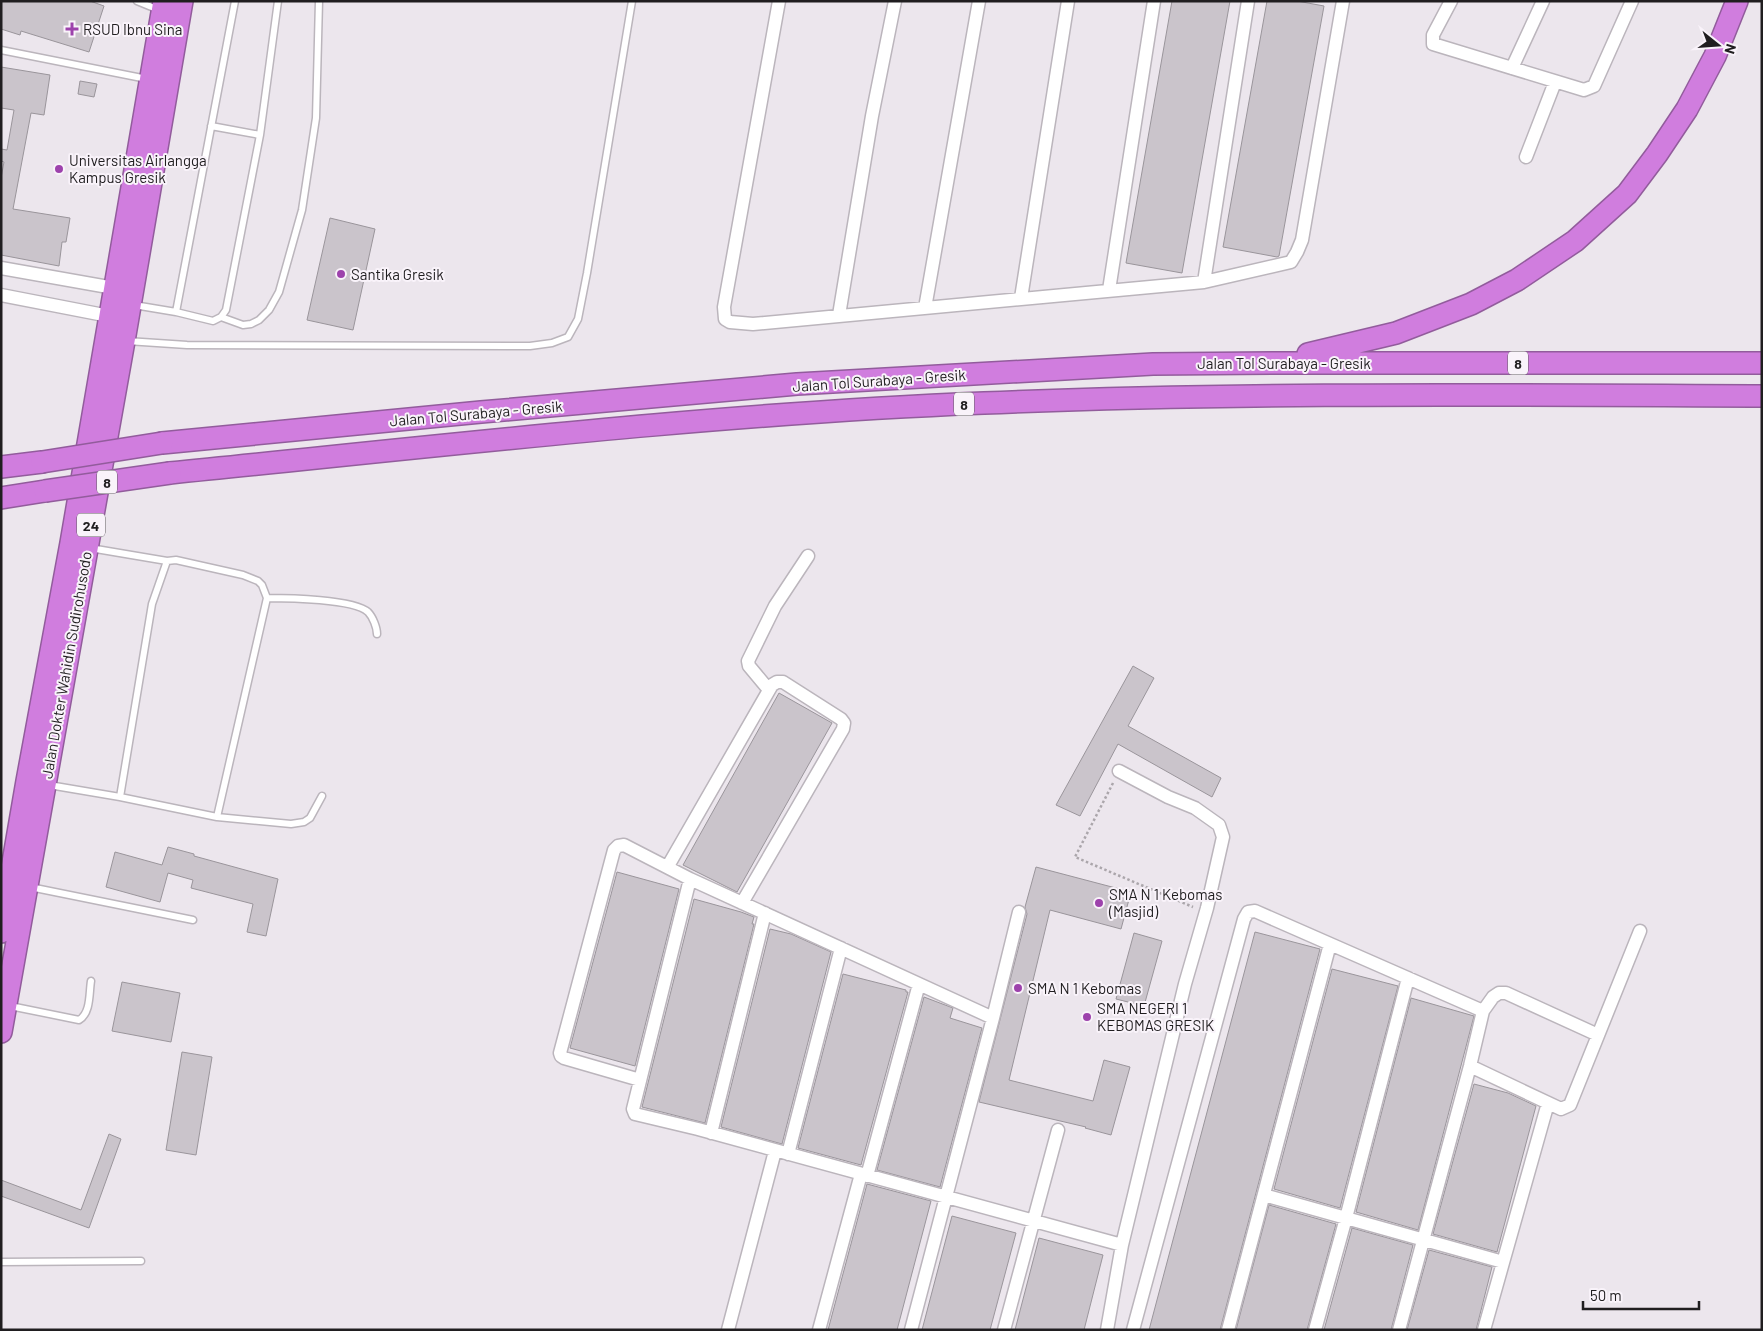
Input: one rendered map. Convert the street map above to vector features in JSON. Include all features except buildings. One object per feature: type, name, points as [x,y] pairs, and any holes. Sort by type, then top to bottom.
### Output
[{"type":"highway","points":[[1274,362],[1396,333],[1471,304],[1517,280],[1575,240],[1627,194],[1657,154],[1687,109],[1715,56],[1737,1]]},
{"type":"highway","name":"Jalan Dokter Wahidin Sudirohusodo","points":[[1,1032],[27,886],[36,783],[71,543],[150,80],[172,8]]},
{"type":"highway","name":"Jalan Dokter Wahidin Sudirohusodo","points":[[1,932],[36,783],[87,547],[124,340],[172,8]]},
{"type":"highway","name":"Jalan Tol Surabaya - Gresik","points":[[1,467],[162,444],[481,412],[796,384],[1153,364],[1274,362],[1762,364]]},
{"type":"highway","name":"Jalan Tol Surabaya - Gresik","points":[[1,498],[170,473],[558,434],[744,418],[984,403],[1267,395],[1762,396]]},
{"type":"street","points":[[779,1],[724,317],[728,321],[753,324],[1204,282],[1291,262],[1302,240],[1343,1]]},
{"type":"street","points":[[839,315],[872,116],[895,1]]},
{"type":"street","points":[[924,308],[979,1]]},
{"type":"street","points":[[1021,298],[1068,1]]},
{"type":"street","points":[[1109,290],[1154,1]]},
{"type":"street","points":[[1204,282],[1248,1]]},
{"type":"street","points":[[1451,1],[1433,36],[1433,44],[1584,90],[1594,86],[1632,1]]},
{"type":"street","points":[[1512,68],[1543,1]]},
{"type":"street","points":[[1526,157],[1555,82]]},
{"type":"street","points":[[1,268],[114,288]]},
{"type":"street","points":[[1,295],[109,316]]},
{"type":"street","points":[[769,690],[748,666],[748,661],[775,606],[808,556]]},
{"type":"street","points":[[668,866],[772,685],[777,682],[783,682],[841,718],[844,723],[843,729],[742,902]]},
{"type":"street","points":[[1107,1330],[1122,1245],[1185,984],[1206,912],[1223,837],[1219,825],[1194,808],[1168,797],[1119,771]]},
{"type":"street","points":[[640,1080],[564,1058],[560,1053],[614,850],[618,846],[624,845],[690,879],[993,1018]]},
{"type":"street","points":[[690,879],[633,1109],[635,1114],[698,1129],[1122,1245]]},
{"type":"street","points":[[1133,1330],[1244,919],[1248,912],[1255,911],[1483,1011]]},
{"type":"street","points":[[911,1330],[1019,912]]},
{"type":"street","points":[[711,1134],[765,913]]},
{"type":"street","points":[[1470,1066],[1561,1109],[1570,1105],[1640,930]]},
{"type":"street","points":[[1228,1330],[1330,944]]},
{"type":"street","points":[[728,1330],[782,1153],[841,948]]},
{"type":"street","points":[[1315,1330],[1408,978]]},
{"type":"street","points":[[819,1330],[919,984]]},
{"type":"street","points":[[1399,1330],[1483,1011],[1492,997],[1499,993],[1506,993],[1598,1035]]},
{"type":"street","points":[[1484,1330],[1548,1103]]},
{"type":"street","points":[[1004,1330],[1058,1130]]},
{"type":"street","points":[[1264,1195],[1503,1262]]},
{"type":"lane","points":[[137,1],[172,8]]},
{"type":"lane","points":[[176,312],[235,1]]},
{"type":"lane","points":[[129,304],[213,321],[221,318],[226,310],[260,135],[278,1]]},
{"type":"lane","points":[[221,318],[243,325],[251,324],[259,320],[269,310],[279,292],[302,210],[316,118],[320,1]]},
{"type":"lane","points":[[124,340],[195,345],[530,346],[552,343],[568,337],[578,319],[587,273],[632,1]]},
{"type":"lane","points":[[1,50],[150,80]]},
{"type":"lane","points":[[211,126],[260,135]]},
{"type":"lane","points":[[87,547],[167,561],[176,560],[258,581],[262,585],[267,598],[217,817]]},
{"type":"lane","points":[[120,797],[152,604],[167,561]]},
{"type":"lane","points":[[267,598],[344,603],[360,608],[368,612],[377,634]]},
{"type":"lane","points":[[36,783],[120,797],[217,817],[291,824],[304,822],[310,818],[322,796]]},
{"type":"lane","points":[[27,886],[193,920]]},
{"type":"lane","points":[[6,1005],[80,1020],[87,1012],[91,981]]},
{"type":"lane","points":[[1,1262],[141,1261]]},
{"type":"path","points":[[1119,771],[1075,857],[1206,912]]},
{"type":"place","name":"RSUD Ibnu Sina","points":[[72,29]]},
{"type":"place","name":"Universitas Airlangga Kampus Gresik","points":[[59,169]]},
{"type":"place","name":"Santika Gresik","points":[[341,274]]},
{"type":"place","name":"SMA N 1 Kebomas (Masjid)","points":[[1099,903]]},
{"type":"place","name":"SMA N 1 Kebomas","points":[[1018,988]]},
{"type":"place","name":"SMA NEGERI 1 KEBOMAS GRESIK","points":[[1087,1017]]}]
